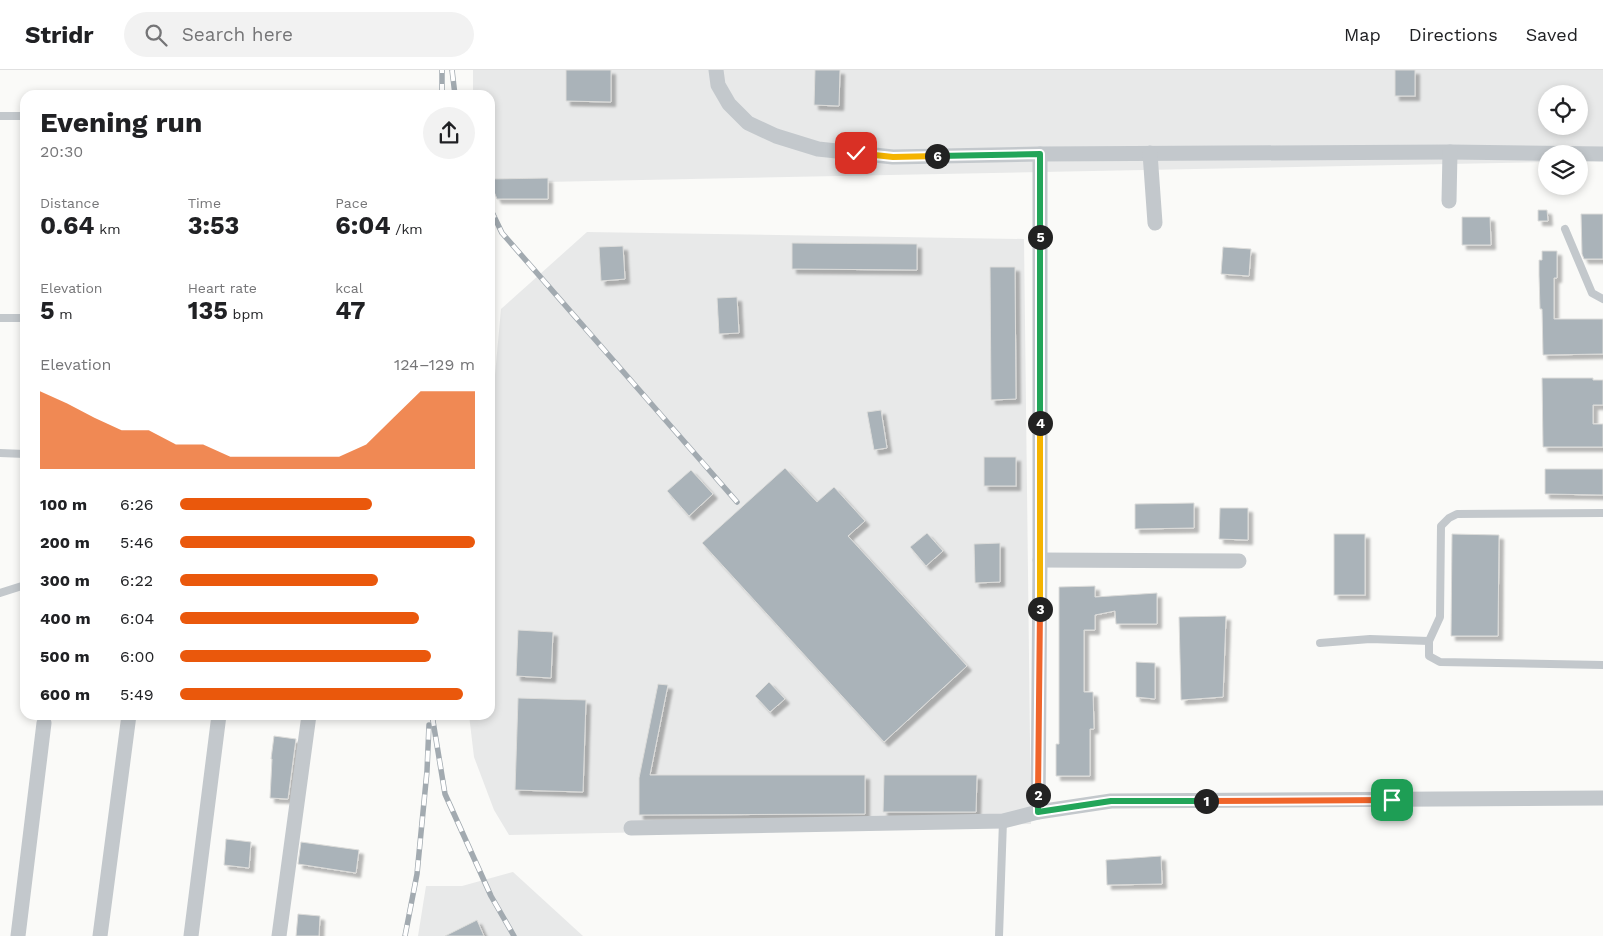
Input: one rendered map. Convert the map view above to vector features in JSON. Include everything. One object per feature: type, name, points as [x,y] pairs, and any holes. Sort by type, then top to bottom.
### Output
[{"type":"street","points":[[716,70],[718,85],[729,104],[748,123],[776,136],[818,150],[893,157],[1150,153],[1450,152],[1603,154]]},
{"type":"street","points":[[1449,201],[1450,152]]},
{"type":"street","points":[[1150,153],[1156,223]]},
{"type":"street","points":[[1038,812],[1040,154]]},
{"type":"street","points":[[1040,560],[1239,561]]},
{"type":"street","points":[[100,936],[128,720]]},
{"type":"street","points":[[190,936],[218,720]]},
{"type":"street","points":[[279,936],[308,720]]},
{"type":"street","points":[[18,936],[44,723]]},
{"type":"street","points":[[631,828],[1003,821],[1038,812],[1111,801],[1603,798]]},
{"type":"lane","points":[[0,116],[20,116]]},
{"type":"lane","points":[[1565,229],[1592,293],[1603,299]]},
{"type":"lane","points":[[0,318],[20,318]]},
{"type":"lane","points":[[0,453],[20,454]]},
{"type":"lane","points":[[1603,513],[1457,514],[1448,518],[1441,526],[1440,617],[1429,641],[1429,656],[1440,662],[1603,665]]},
{"type":"lane","points":[[0,593],[20,587]]},
{"type":"lane","points":[[1320,643],[1370,639],[1429,641]]},
{"type":"lane","points":[[999,936],[1003,821]]},
{"type":"shaded area","points":[[473,70],[1603,70],[1603,161],[1588,161],[1588,145],[1538,145],[1538,162],[495,183],[495,90],[473,90]]},
{"type":"shaded area","points":[[587,232],[1024,239],[1031,824],[509,835],[494,810],[474,757],[470,720],[495,720],[495,375],[501,309]]},
{"type":"shaded area","points":[[513,872],[583,936],[418,936],[426,886],[462,886]]},
{"type":"building","points":[[566,70],[611,70],[611,102],[566,101]]},
{"type":"building","points":[[815,70],[840,70],[839,106],[814,105]]},
{"type":"building","points":[[1395,70],[1415,70],[1415,96],[1395,96]]},
{"type":"building","points":[[548,178],[548,199],[497,199],[495,194],[495,179]]},
{"type":"building","points":[[1538,210],[1547,210],[1548,221],[1538,221]]},
{"type":"building","points":[[1581,214],[1603,214],[1603,259],[1584,259],[1582,254]]},
{"type":"building","points":[[1462,217],[1490,217],[1491,245],[1462,245]]},
{"type":"building","points":[[792,243],[917,244],[917,270],[792,269]]},
{"type":"building","points":[[623,246],[625,279],[601,281],[599,247]]},
{"type":"building","points":[[1223,247],[1251,249],[1249,276],[1221,274]]},
{"type":"building","points":[[1542,251],[1557,251],[1557,278],[1554,278],[1554,319],[1603,319],[1603,354],[1543,355],[1539,275],[1539,260],[1542,260]]},
{"type":"building","points":[[990,267],[1015,267],[1016,399],[991,400]]},
{"type":"building","points":[[737,297],[739,333],[719,334],[717,298]]},
{"type":"building","points":[[1542,378],[1593,378],[1593,380],[1603,380],[1603,405],[1593,405],[1593,424],[1603,424],[1603,447],[1543,447]]},
{"type":"building","points":[[881,410],[887,448],[874,450],[867,412]]},
{"type":"building","points":[[984,457],[1016,457],[1016,486],[984,486]]},
{"type":"building","points":[[785,468],[817,502],[834,487],[865,521],[848,536],[967,666],[884,742],[702,543]]},
{"type":"building","points":[[1545,469],[1603,469],[1603,495],[1545,494]]},
{"type":"building","points":[[691,470],[713,494],[689,516],[667,491]]},
{"type":"building","points":[[1194,503],[1194,528],[1135,529],[1135,504]]},
{"type":"building","points":[[1220,508],[1248,508],[1248,540],[1219,539]]},
{"type":"building","points":[[927,533],[943,551],[926,566],[910,547]]},
{"type":"building","points":[[1334,534],[1365,534],[1365,595],[1334,595]]},
{"type":"building","points":[[1452,534],[1499,535],[1498,636],[1451,636]]},
{"type":"building","points":[[1000,543],[1000,582],[975,583],[974,544]]},
{"type":"building","points":[[1095,586],[1095,597],[1157,593],[1157,624],[1116,624],[1115,611],[1095,615],[1095,630],[1084,630],[1084,692],[1093,692],[1094,729],[1090,729],[1090,776],[1056,776],[1056,744],[1059,744],[1059,587]]},
{"type":"building","points":[[1226,616],[1223,697],[1181,700],[1179,617]]},
{"type":"building","points":[[518,630],[553,632],[551,678],[516,676]]},
{"type":"building","points":[[1136,662],[1155,663],[1155,699],[1136,697]]},
{"type":"building","points":[[769,682],[785,699],[770,712],[755,696]]},
{"type":"building","points":[[658,684],[668,685],[650,775],[865,775],[865,814],[639,815],[639,778]]},
{"type":"building","points":[[518,698],[586,700],[583,792],[515,790]]},
{"type":"building","points":[[274,736],[296,739],[288,799],[270,798],[271,759]]},
{"type":"building","points":[[884,775],[977,775],[976,812],[883,812]]},
{"type":"building","points":[[226,839],[251,842],[249,868],[224,865]]},
{"type":"building","points":[[301,842],[359,850],[356,873],[298,864]]},
{"type":"building","points":[[1161,856],[1162,884],[1107,885],[1106,860]]},
{"type":"building","points":[[298,914],[320,916],[319,936],[296,936]]},
{"type":"building","points":[[477,920],[484,936],[445,936]]},
{"type":"railway","points":[[442,70],[442,90]]},
{"type":"railway","points":[[452,70],[454,90]]},
{"type":"railway","points":[[495,218],[502,233],[737,502]]},
{"type":"railway","points":[[433,720],[445,794],[491,896],[514,936]]},
{"type":"railway","points":[[405,936],[417,874],[427,771],[429,725]]},
{"type":"route","points":[[856,153],[893,157],[1040,154],[1038,812],[1111,801],[1392,800]]}]
